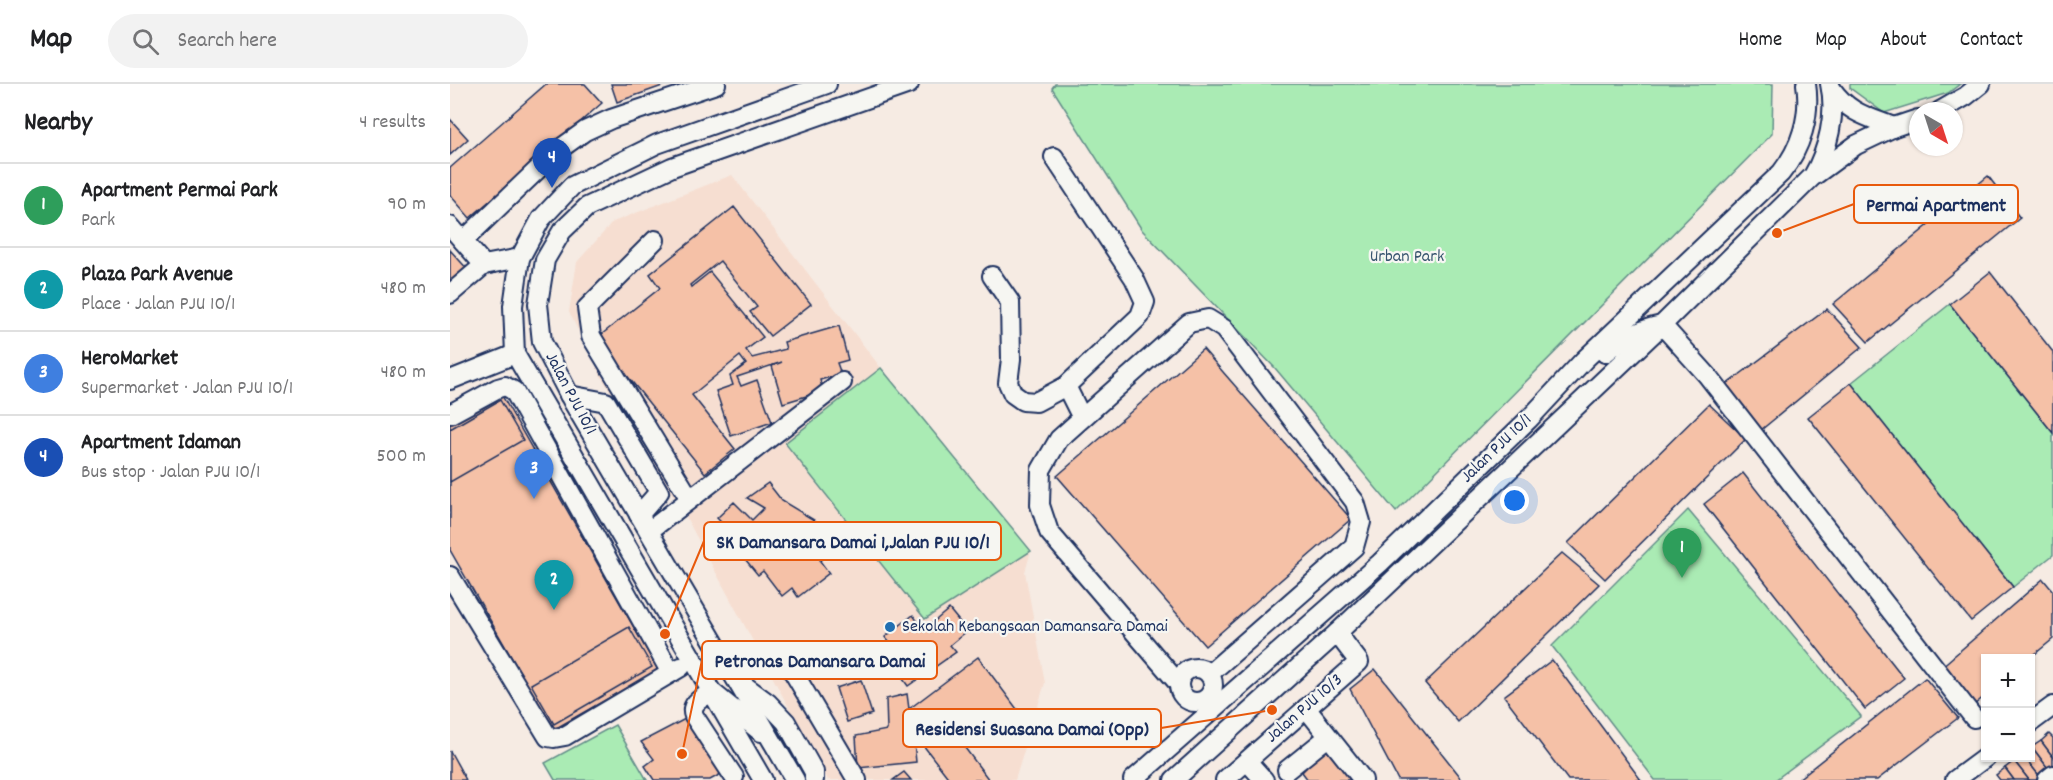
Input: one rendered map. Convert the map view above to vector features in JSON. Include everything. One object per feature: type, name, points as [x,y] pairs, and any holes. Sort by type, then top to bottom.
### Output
[{"type":"street","points":[[463,241],[557,151],[585,131],[716,84]]},
{"type":"street","name":"Jalan PJU 10/1","points":[[758,772],[515,354],[513,306],[520,258],[541,219],[572,186],[657,144],[827,84]]},
{"type":"street","name":"Jalan PJU 10/1","points":[[795,780],[569,394],[542,342],[538,304],[545,260],[562,231],[587,207],[672,167],[909,84]]},
{"type":"street","name":"Jalan PJU 10/1","points":[[1133,780],[1202,718],[1215,685],[1301,633],[1380,563],[1529,418],[1584,360],[1781,172],[1793,157],[1807,116],[1806,84]]},
{"type":"street","points":[[1956,102],[1981,84]]},
{"type":"street","points":[[1831,86],[1840,101],[1851,110],[1894,127]]},
{"type":"street","name":"Jalan PJU 10/1","points":[[1174,780],[1337,633],[1662,325],[1813,176],[1822,159],[1828,137],[1831,117],[1831,86]]},
{"type":"street","points":[[754,110],[835,110]]},
{"type":"street","points":[[1813,176],[1856,145],[1909,122]]},
{"type":"street","points":[[992,276],[1010,302],[1011,359],[1008,383],[1013,394],[1023,401],[1036,402],[1066,386],[1140,316],[1145,302],[1134,279],[1054,157]]},
{"type":"street","points":[[450,226],[484,265]]},
{"type":"street","points":[[655,240],[587,308],[591,336],[690,499]]},
{"type":"street","points":[[450,294],[484,265],[520,258]]},
{"type":"street","points":[[1179,683],[1049,532],[1040,505],[1041,470],[1059,439],[1082,418],[1189,322],[1208,319],[1224,329],[1355,502],[1361,522],[1354,547],[1215,685],[1206,699],[1200,702],[1189,701]]},
{"type":"street","points":[[1529,418],[1618,341],[1648,328],[1662,325],[1707,375],[1974,718]]},
{"type":"street","points":[[450,380],[515,354]]},
{"type":"street","points":[[649,531],[842,382]]},
{"type":"street","points":[[1066,386],[1082,418]]},
{"type":"street","points":[[450,414],[498,388],[510,387],[670,673]]},
{"type":"street","points":[[569,394],[606,402],[659,492],[639,515]]},
{"type":"street","points":[[568,489],[588,478]]},
{"type":"street","points":[[450,576],[548,737],[565,736],[693,660]]},
{"type":"street","name":"Jalan PJU 10/3","points":[[1224,780],[1359,662],[1337,633]]},
{"type":"street","points":[[720,653],[782,653],[857,780]]},
{"type":"street","points":[[1202,718],[1189,701],[1180,694],[1179,683],[1183,673],[1188,669],[1199,668],[1215,685]]},
{"type":"street","points":[[733,676],[768,703],[786,722],[814,772],[814,780]]},
{"type":"street","points":[[758,772],[732,779],[692,711],[697,701],[712,692],[770,738]]},
{"type":"street","points":[[2035,720],[2053,706]]},
{"type":"street","points":[[1306,708],[1363,780]]},
{"type":"street","points":[[1294,772],[1328,737]]},
{"type":"street","points":[[1247,760],[1264,780]]},
{"type":"street","points":[[1955,780],[1981,761]]},
{"type":"street","points":[[2047,780],[2053,775]]},
{"type":"shaded area","name":"Sekolah Kebangsaan Damansara Damai","points":[[732,175],[881,368],[1031,551],[1025,572],[1045,683],[1015,780],[828,780],[687,519],[602,378],[569,312],[577,262],[613,222]]},
{"type":"green space","name":"Urban Park","points":[[1055,84],[1773,84],[1772,134],[1396,512],[1275,368],[1142,230],[1052,88]]},
{"type":"green space","points":[[1850,84],[1960,84],[1948,93],[1919,102],[1909,102],[1909,105],[1884,113],[1850,88]]},
{"type":"green space","points":[[1950,304],[2053,433],[2053,555],[2013,587],[1851,383]]},
{"type":"green space","points":[[881,368],[1031,551],[925,619],[785,443]]},
{"type":"green space","points":[[1688,510],[1861,716],[1775,780],[1655,780],[1552,646]]},
{"type":"green space","points":[[615,725],[647,780],[555,780],[545,763]]},
{"type":"building","points":[[546,84],[585,84],[602,103],[470,218],[450,195],[450,168]]},
{"type":"building","points":[[611,84],[668,84],[617,102]]},
{"type":"building","points":[[450,119],[468,139],[450,155]]},
{"type":"building","points":[[1988,176],[2020,218],[1868,342],[1833,304]]},
{"type":"building","points":[[734,207],[811,304],[770,336],[750,312],[757,307],[720,261],[690,285],[691,287],[710,272],[763,337],[746,350],[752,358],[786,349],[784,342],[839,326],[848,360],[837,363],[841,374],[820,380],[823,391],[783,403],[772,366],[782,362],[737,377],[741,386],[757,380],[772,422],[731,436],[716,391],[733,385],[730,376],[746,364],[740,356],[692,395],[735,449],[705,473],[597,338],[660,288],[650,274]]},
{"type":"building","points":[[450,250],[470,272],[450,289]]},
{"type":"building","points":[[1990,272],[2053,352],[2053,433],[1950,304]]},
{"type":"building","points":[[1827,309],[1862,347],[1761,430],[1723,387]]},
{"type":"building","points":[[1203,349],[1351,519],[1205,646],[1057,476]]},
{"type":"building","points":[[1851,383],[2013,587],[1971,621],[1808,417]]},
{"type":"building","points":[[501,394],[658,670],[553,730],[450,550],[450,423]]},
{"type":"building","points":[[500,400],[523,440],[450,482],[450,429]]},
{"type":"building","points":[[1709,404],[1746,439],[1605,579],[1568,543]]},
{"type":"building","points":[[1743,473],[1904,678],[1865,709],[1704,504]]},
{"type":"building","points":[[768,483],[782,501],[829,529],[817,539],[826,551],[820,561],[829,573],[798,597],[792,588],[782,596],[763,571],[758,575],[732,543],[733,535],[717,518],[734,502],[752,520],[764,508],[747,498]]},
{"type":"building","points":[[1562,553],[1599,584],[1458,722],[1425,683]]},
{"type":"building","points":[[2043,579],[2053,591],[2053,639],[2035,654],[1981,654],[1981,699],[1973,706],[1940,668]]},
{"type":"building","points":[[949,609],[967,631],[950,645],[956,652],[908,686],[898,672],[907,664],[885,637],[913,615],[924,630]]},
{"type":"building","points":[[629,627],[652,667],[554,724],[531,684]]},
{"type":"building","points":[[978,657],[1023,717],[989,743],[965,711],[947,724],[989,780],[950,780],[913,732],[916,762],[858,768],[856,736],[887,730],[886,699],[907,694],[909,709]]},
{"type":"building","points":[[1552,660],[1641,780],[1568,780],[1504,696]]},
{"type":"building","points":[[1375,669],[1463,780],[1398,780],[1350,689]]},
{"type":"building","points":[[1925,678],[1958,718],[1877,780],[1797,780]]},
{"type":"building","points":[[861,680],[872,714],[847,722],[836,688]]},
{"type":"building","points":[[687,718],[723,773],[710,780],[654,780],[645,766],[654,759],[641,742]]},
{"type":"building","points":[[2049,734],[2053,738],[2053,757],[2041,741]]},
{"type":"building","points":[[2041,741],[2053,757],[2053,768],[2050,771],[2035,751],[2035,745]]},
{"type":"building","points":[[1323,747],[1333,749],[1358,780],[1308,780],[1302,772],[1306,768],[1303,763]]},
{"type":"building","points":[[450,751],[466,780],[450,780]]},
{"type":"building","points":[[2035,751],[2050,771],[2041,778],[2028,762],[2035,762]]},
{"type":"building","points":[[2015,762],[2028,762],[2041,778],[2029,780]]},
{"type":"building","points":[[2015,762],[2029,780],[2014,780],[2005,768]]},
{"type":"building","points":[[2005,768],[2014,780],[2000,780],[1996,775]]},
{"type":"building","points":[[904,772],[911,780],[893,780]]},
{"type":"place","name":"Apartment Idaman","points":[[552,188]]},
{"type":"place","name":"Permai Apartment","points":[[1777,233]]},
{"type":"place","name":"HeroMarket","points":[[534,499]]},
{"type":"place","name":"Apartment Permai Park","points":[[1682,578]]},
{"type":"place","name":"Plaza Park Avenue","points":[[554,610]]},
{"type":"place","name":"Sekolah Kebangsaan Damansara Damai","points":[[890,627]]},
{"type":"place","name":"SK Damansara Damai 1,Jalan PJU 10/1","points":[[665,634]]},
{"type":"place","name":"Residensi Suasana Damai (Opp)","points":[[1272,710]]},
{"type":"place","name":"Petronas Damansara Damai","points":[[682,754]]}]
